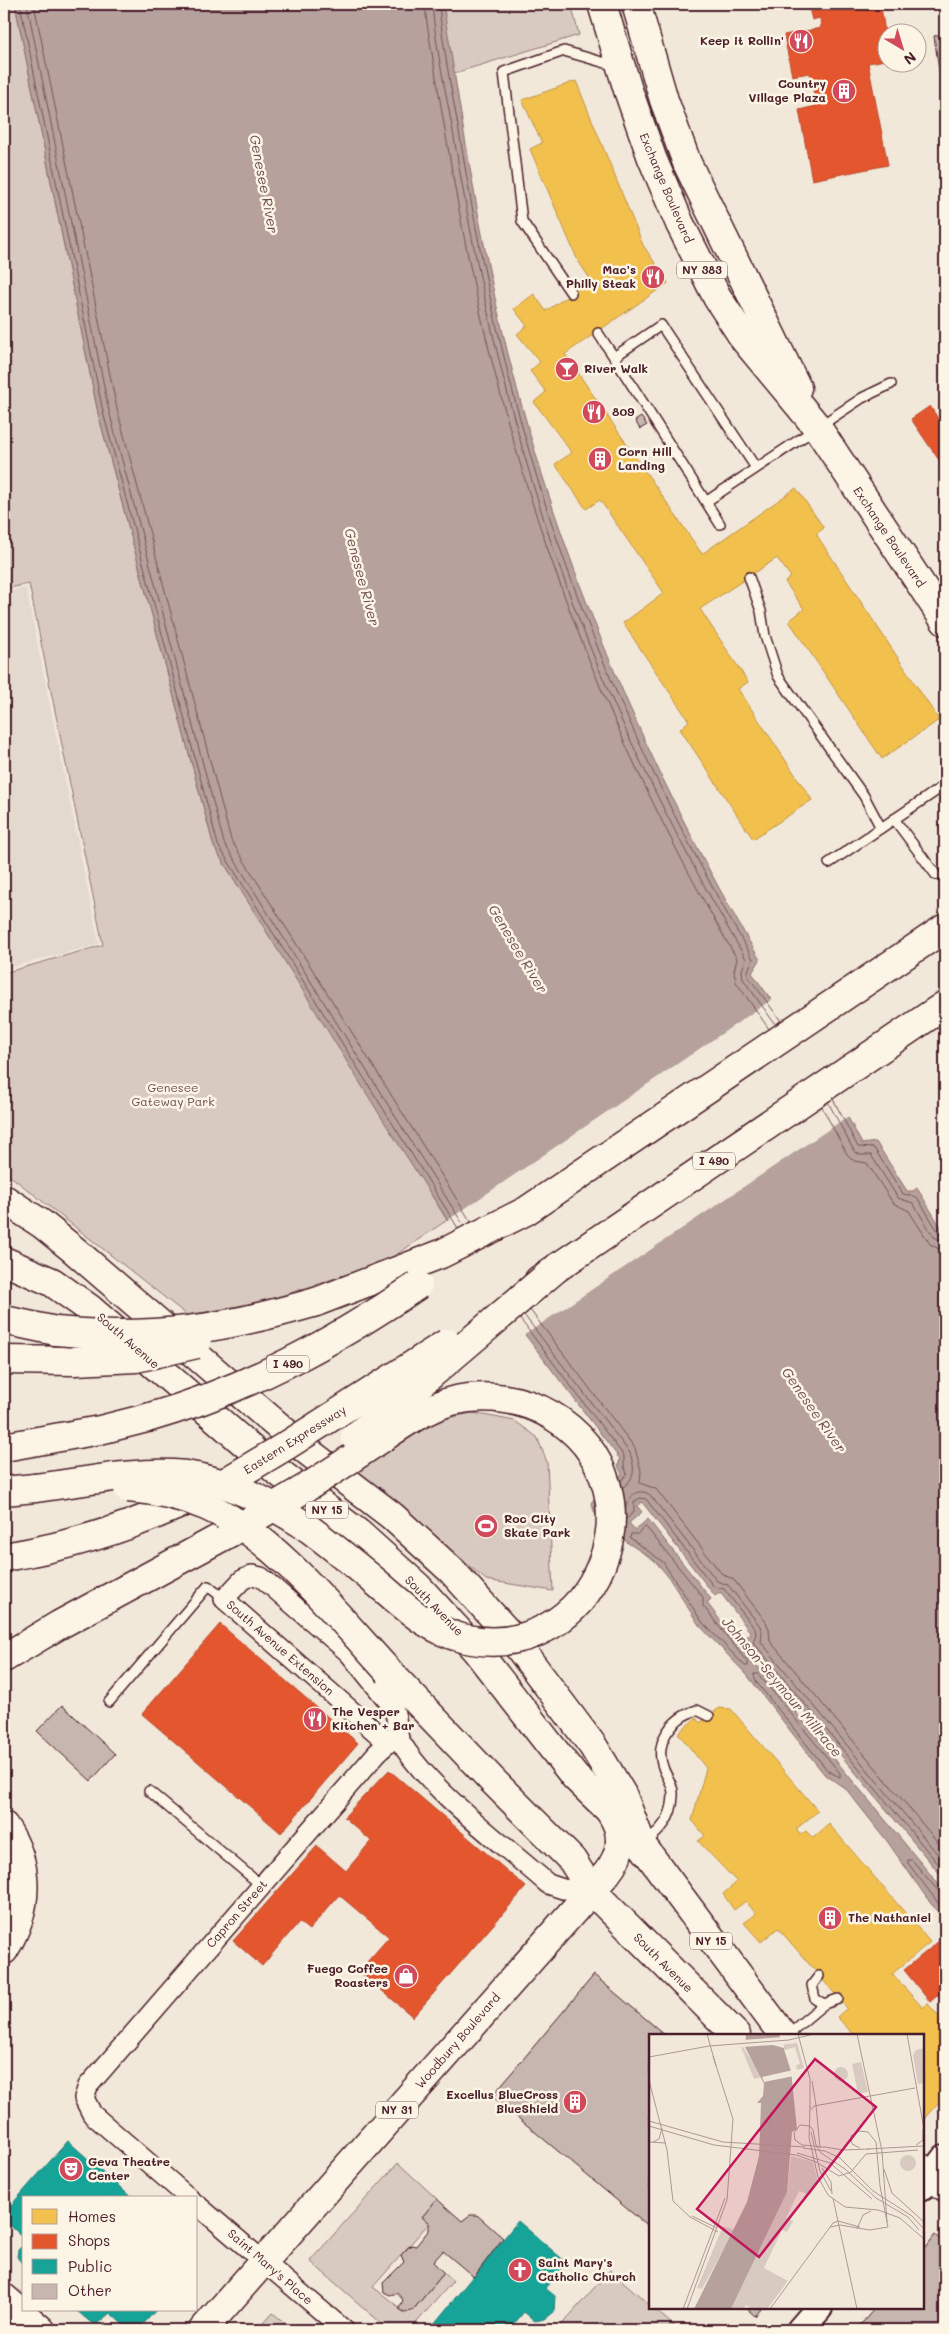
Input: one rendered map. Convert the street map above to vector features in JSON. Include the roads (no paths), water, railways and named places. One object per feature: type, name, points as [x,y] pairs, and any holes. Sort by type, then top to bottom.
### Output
[{"type":"main road","name":"Exchange Boulevard","points":[[602,4],[654,166],[703,271],[745,340],[817,428],[945,621]]},
{"type":"main road","name":"Exchange Boulevard","points":[[636,4],[664,100],[686,163],[817,428]]},
{"type":"main road","name":"I 490","points":[[4,1447],[100,1430],[147,1418],[215,1396],[253,1381],[325,1344],[393,1302],[945,928]]},
{"type":"main road","name":"I 490","points":[[559,1266],[945,1005]]},
{"type":"main road","points":[[4,1199],[42,1224],[74,1250],[301,1446],[397,1521],[452,1571],[508,1633],[589,1740],[619,1789],[635,1851]]},
{"type":"main road","points":[[4,1360],[120,1360],[179,1349],[234,1332],[425,1260],[526,1211]]},
{"type":"main road","name":"South Avenue","points":[[4,1261],[52,1282],[90,1308],[272,1467],[358,1533],[403,1573],[475,1649],[575,1777],[607,1808],[635,1851],[724,1958],[782,2034]]},
{"type":"main road","points":[[231,1532],[408,1395],[559,1266]]},
{"type":"main road","name":"Eastern Expressway","points":[[4,1557],[61,1546],[122,1528],[160,1514],[224,1483],[403,1371],[559,1266]]},
{"type":"main road","points":[[4,1320],[56,1331],[112,1335],[178,1332],[229,1325],[316,1302]]},
{"type":"main road","points":[[4,1491],[161,1474],[186,1476],[220,1483],[267,1503],[272,1506],[278,1509],[304,1525],[427,1623],[452,1635],[482,1641],[504,1640],[533,1633],[557,1621],[578,1603],[591,1587],[602,1566],[610,1536],[611,1516],[609,1494],[602,1473],[590,1450],[575,1432],[556,1418],[535,1407],[511,1400],[486,1398],[451,1401],[425,1411],[296,1495],[279,1504],[271,1509],[263,1514],[231,1532],[59,1625],[4,1658]]},
{"type":"main road","name":"South Avenue","points":[[34,1488],[100,1486],[129,1488],[173,1496],[211,1509],[249,1532],[286,1563],[477,1765],[572,1860],[591,1890],[735,2034]]},
{"type":"main road","name":"Woodbury Boulevard","points":[[203,2330],[612,1866],[619,1850],[619,1828],[607,1808]]},
{"type":"main road","points":[[4,1826],[19,1854],[24,1887],[18,1922],[4,1950]]},
{"type":"main road","points":[[4,2298],[41,2330]]},
{"type":"street","name":"South Avenue Extension","points":[[392,1738],[395,1711],[354,1658],[270,1583],[261,1577],[252,1575],[242,1580],[224,1600],[392,1738],[446,1795],[548,1884],[563,1889],[591,1890]]},
{"type":"street","name":"Capron Street","points":[[187,2196],[92,2114],[84,2098],[90,2084],[392,1738]]},
{"type":"street","name":"Saint Mary's Place","points":[[198,2206],[344,2330]]},
{"type":"street","points":[[800,2330],[819,2309]]},
{"type":"lane","points":[[571,293],[522,221],[504,72],[564,51],[621,68]]},
{"type":"lane","points":[[614,357],[661,325],[756,468]]},
{"type":"lane","points":[[598,332],[720,524]]},
{"type":"lane","points":[[707,501],[862,398],[890,384]]},
{"type":"lane","points":[[749,577],[761,611],[764,636],[778,676],[864,796],[881,828]]},
{"type":"lane","points":[[829,863],[945,784]]},
{"type":"lane","points":[[894,819],[936,875]]},
{"type":"lane","points":[[109,1702],[208,1586],[224,1600]]},
{"type":"lane","points":[[591,1890],[664,1828],[672,1803],[673,1786],[664,1769],[662,1758],[664,1737],[678,1718],[688,1713],[697,1710],[709,1716]]},
{"type":"lane","points":[[149,1791],[262,1886]]},
{"type":"lane","points":[[818,1976],[814,1980],[812,1990],[816,1999],[824,2004],[830,2004],[838,1999]]},
{"type":"lane","points":[[788,2034],[824,2004]]},
{"type":"water","name":"Genesee River","points":[[15,4],[443,4],[479,221],[507,350],[553,510],[611,664],[680,814],[760,960],[752,973],[828,1079],[862,1144],[876,1142],[907,1191],[913,1191],[917,1188],[945,1234],[945,1880],[744,1639],[751,1633],[720,1592],[715,1596],[642,1502],[637,1506],[642,1512],[629,1523],[635,1530],[648,1519],[711,1599],[707,1603],[730,1633],[945,1892],[945,1919],[931,1904],[887,1841],[846,1789],[824,1774],[747,1675],[699,1625],[667,1575],[654,1560],[628,1543],[596,1516],[591,1503],[600,1491],[622,1474],[618,1466],[620,1459],[503,1306],[383,1120],[214,847],[98,413]]},
{"type":"place","name":"Keep it Rollin'","points":[[801,41]]},
{"type":"place","name":"Country Village Plaza","points":[[844,91]]},
{"type":"place","name":"Mac's Philly Steak","points":[[653,277]]},
{"type":"place","name":"River Walk","points":[[567,369]]},
{"type":"place","name":"809","points":[[594,412]]},
{"type":"place","name":"Corn Hill Landing","points":[[600,459]]},
{"type":"place","name":"Roc City Skate Park","points":[[486,1526]]},
{"type":"place","name":"The Vesper Kitchen + Bar","points":[[315,1719]]},
{"type":"place","name":"The Nathaniel","points":[[830,1918]]},
{"type":"place","name":"Fuego Coffee Roasters","points":[[406,1976]]},
{"type":"place","name":"Excellus BlueCross BlueShield","points":[[575,2102]]},
{"type":"place","name":"Geva Theatre Center","points":[[71,2169]]},
{"type":"place","name":"Saint Mary's Catholic Church","points":[[520,2270]]},
{"type":"park label","name":"Genesee Gateway Park","points":[[173,1095]]},
{"type":"water label","name":"Johnson-Seymour Millrace","points":[[782,1687]]}]
